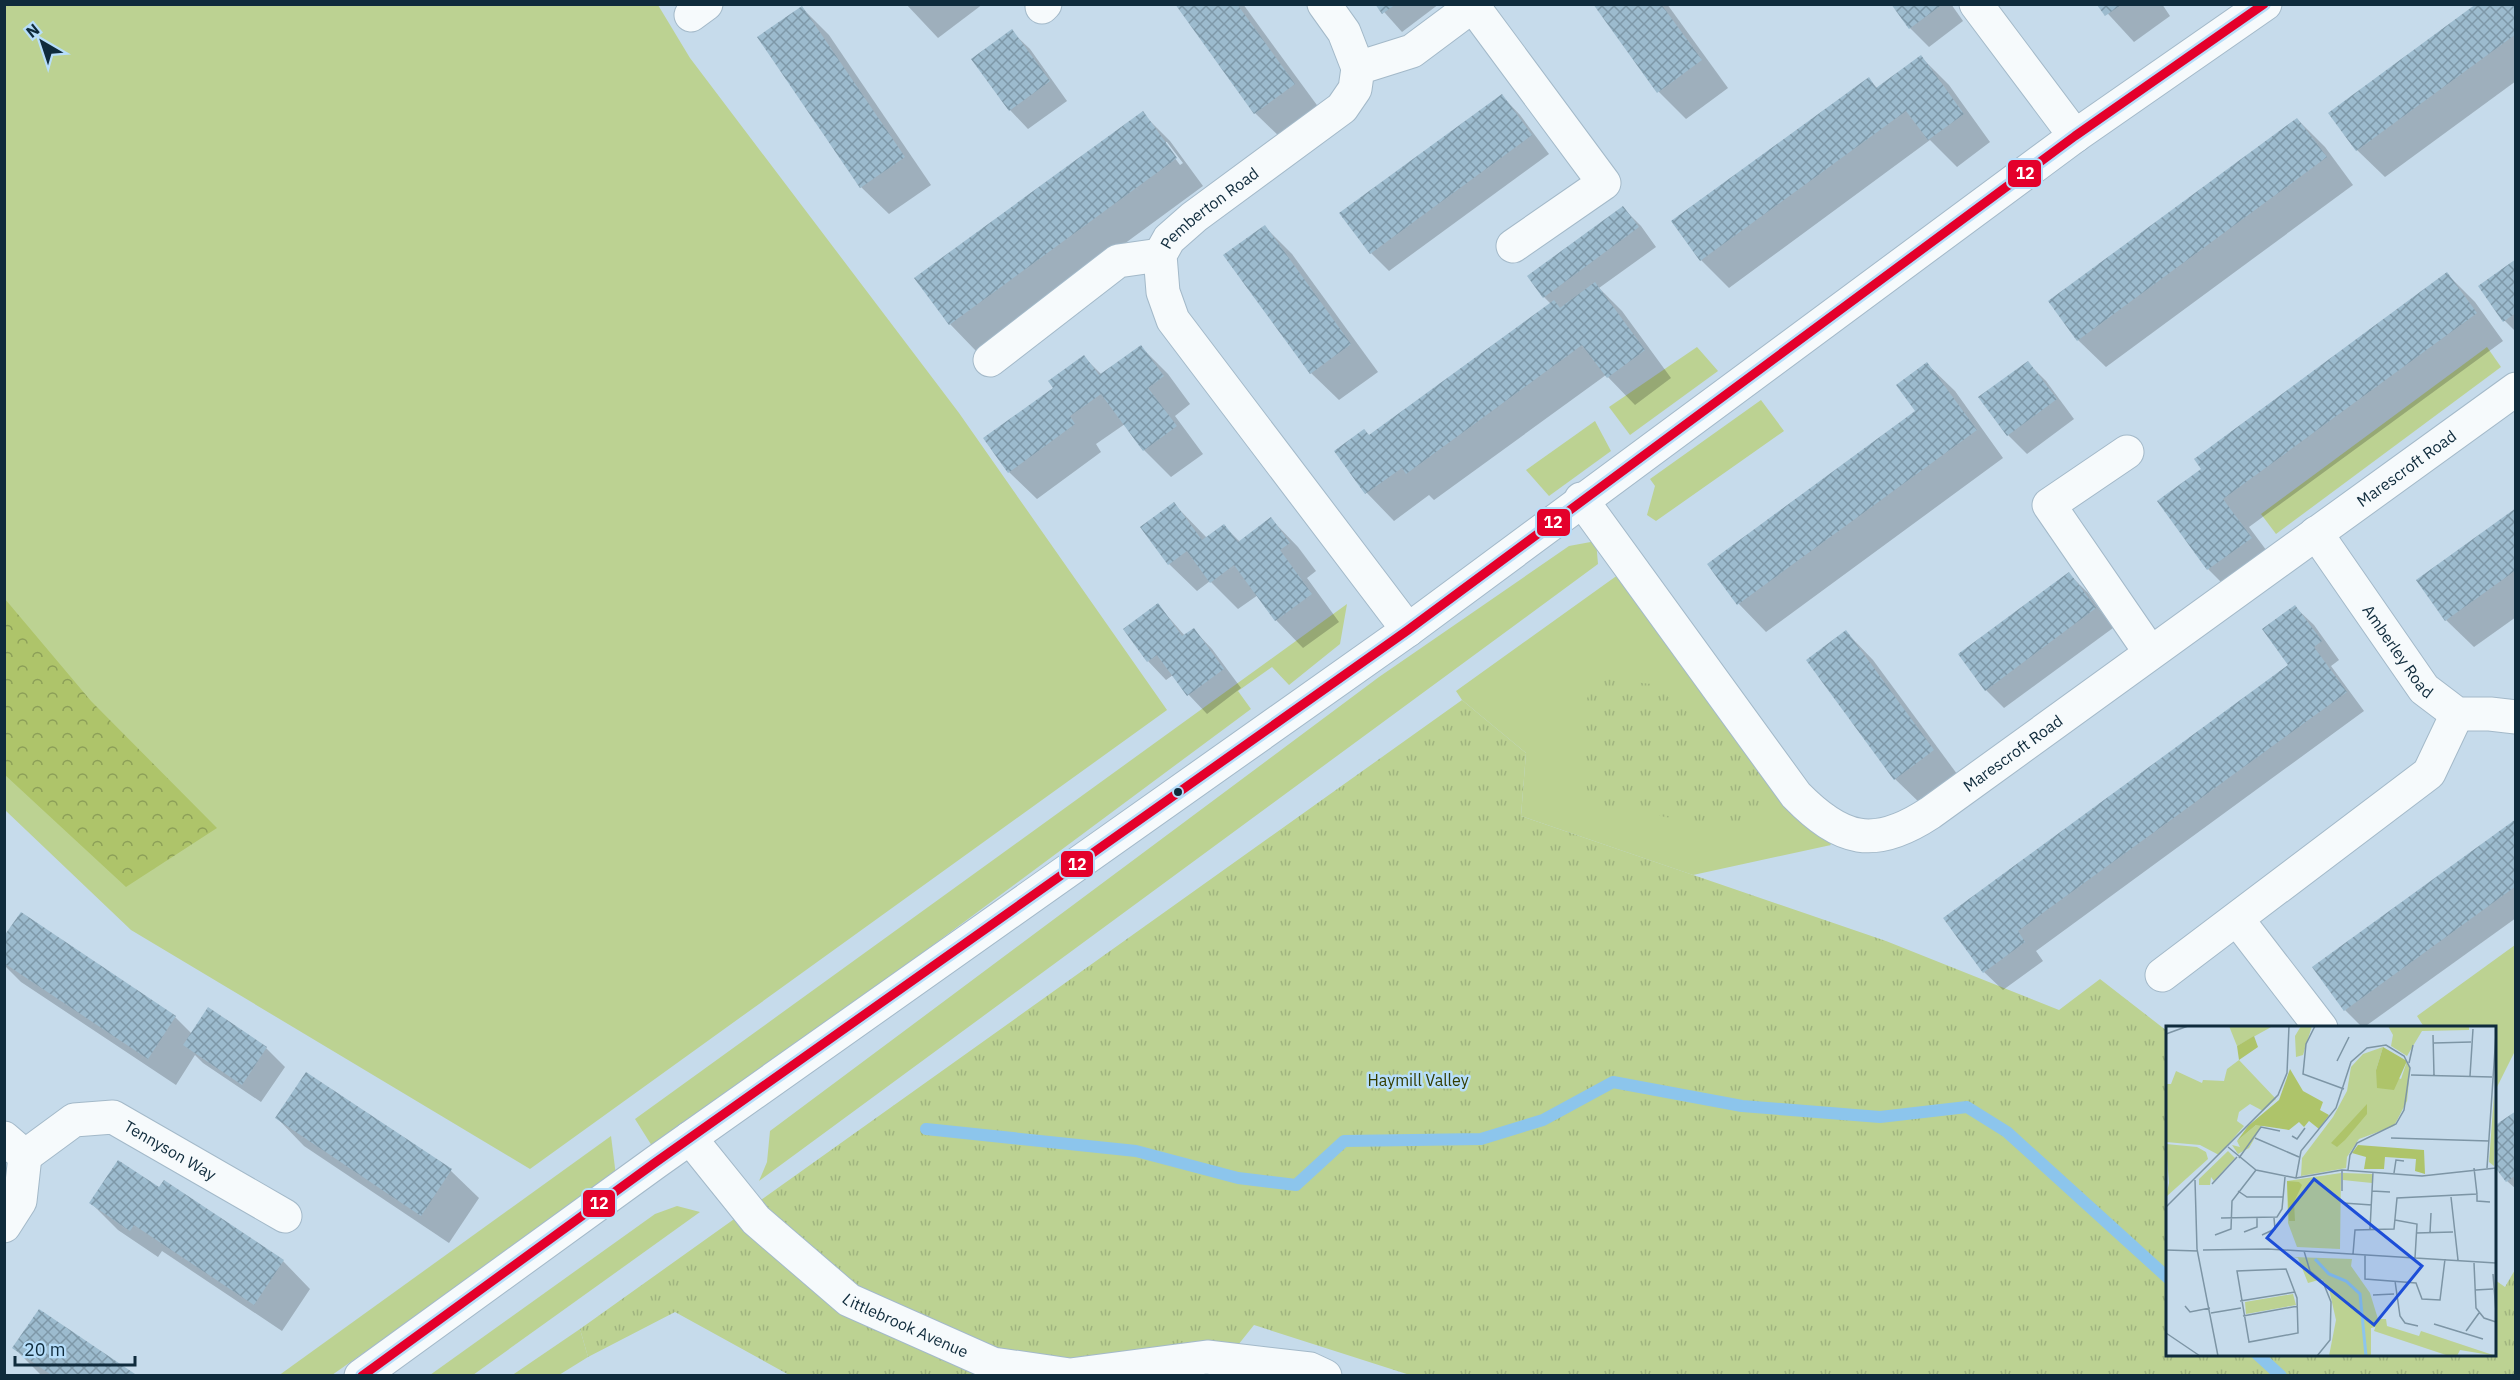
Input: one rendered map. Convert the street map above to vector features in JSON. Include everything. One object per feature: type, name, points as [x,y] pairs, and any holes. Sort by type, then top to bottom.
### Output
[{"type":"street","points":[[1324,4],[1344,33],[1358,68],[1412,51],[1474,5],[1604,183],[1513,246]]},
{"type":"street","points":[[1976,4],[2075,136]]},
{"type":"street","points":[[361,1376],[690,1138],[1408,630],[1581,499],[2075,136],[2265,4]]},
{"type":"street","name":"Pemberton Road","points":[[1358,68],[1355,89],[1342,108],[1194,217],[1169,239],[1160,255],[1163,292],[1173,320],[1408,630]]},
{"type":"street","points":[[990,360],[1118,261],[1160,255]]},
{"type":"street","name":"Marescroft Road","points":[[1581,499],[1796,795],[1837,829],[1857,837],[1890,833],[1913,825],[2516,389]]},
{"type":"street","points":[[2127,452],[2049,505],[2150,652]]},
{"type":"street","name":"Amberley Road","points":[[2316,533],[2424,689],[2457,714]]},
{"type":"street","points":[[2162,975],[2429,773],[2457,714],[2516,717]]},
{"type":"street","points":[[2237,919],[2319,1026]]},
{"type":"street","name":"Tennyson Way","points":[[4,1226],[20,1201],[15,1147],[74,1120],[112,1117],[285,1216]]},
{"type":"street","name":"Littlebrook Avenue","points":[[690,1138],[756,1220],[849,1300],[993,1364],[1070,1375],[1208,1357],[1314,1373]]},
{"type":"green space","points":[[4,5],[658,5],[690,58],[959,413],[1167,710],[530,1169],[131,930],[5,810]]},
{"type":"green space","points":[[1697,347],[1718,371],[1630,435],[1609,407]]},
{"type":"green space","points":[[2487,347],[2501,367],[2276,534],[2261,514]]},
{"type":"green space","points":[[1761,400],[1784,431],[1656,521],[1647,515],[1655,486],[1650,479]]},
{"type":"green space","points":[[1595,421],[1611,451],[1549,496],[1526,470]]},
{"type":"green space","points":[[1596,541],[1598,564],[759,1181],[767,1162],[770,1131],[1379,677],[1569,546]]},
{"type":"green space","points":[[1622,572],[1831,845],[1693,875],[1521,816],[1526,753],[1462,700],[1456,691]]},
{"type":"green space","points":[[5,599],[91,701],[217,828],[126,887],[5,775]]},
{"type":"green space","points":[[1347,604],[1340,644],[1289,685],[1272,667],[1238,691],[1251,709],[875,988],[652,1146],[635,1119]]},
{"type":"green space","points":[[1595,678],[1652,684],[1769,777],[1748,831],[1589,804],[1578,722]]},
{"type":"green space","name":"Haymill Valley","points":[[1462,700],[1526,753],[1521,816],[1886,941],[2059,1010],[2100,979],[2166,1030],[2166,1356],[2496,1356],[2496,1281],[2505,1287],[2516,1268],[2515,1376],[1413,1376],[1254,1325],[1214,1375],[791,1376],[675,1312],[588,1357],[580,1329]]},
{"type":"green space","points":[[2515,945],[2515,1051],[2496,1089],[2496,1026],[2423,1026],[2417,1016]]},
{"type":"green space","points":[[611,1136],[616,1176],[332,1375],[278,1376]]},
{"type":"green space","points":[[677,1206],[700,1212],[473,1375],[430,1375],[655,1214]]},
{"type":"green space","points":[[580,1329],[588,1357],[559,1375],[511,1376]]},
{"type":"building","points":[[1175,4],[1237,4],[1295,84],[1254,114]]},
{"type":"building","points":[[1375,4],[1396,4],[1382,14]]},
{"type":"building","points":[[1593,4],[1661,4],[1702,60],[1657,93]]},
{"type":"building","points":[[1891,4],[1943,4],[1909,29]]},
{"type":"building","points":[[2476,4],[2516,4],[2516,34],[2356,151],[2328,113]]},
{"type":"building","points":[[2097,5],[2121,5],[2105,16]]},
{"type":"building","points":[[802,6],[905,157],[860,188],[757,37]]},
{"type":"building","points":[[1012,29],[1050,81],[1009,111],[971,59]]},
{"type":"building","points":[[1921,55],[1964,114],[1928,140],[1906,111],[1700,261],[1671,221],[1869,77],[1876,88]]},
{"type":"building","points":[[1502,94],[1532,135],[1370,254],[1339,213]]},
{"type":"building","points":[[1143,111],[1177,158],[949,325],[914,278]]},
{"type":"building","points":[[2297,118],[2327,157],[2077,341],[2048,301]]},
{"type":"building","points":[[1623,206],[1639,227],[1543,298],[1527,276]]},
{"type":"building","points":[[1265,225],[1351,344],[1310,374],[1223,255]]},
{"type":"building","points":[[2516,259],[2516,313],[2503,322],[2478,286]]},
{"type":"building","points":[[2447,272],[2477,313],[2223,499],[2252,538],[2207,570],[2157,501],[2201,469],[2194,459]]},
{"type":"building","points":[[1595,282],[1645,350],[1607,378],[1582,345],[1406,474],[1402,468],[1365,494],[1334,451],[1364,429],[1369,435],[1554,300],[1560,308]]},
{"type":"building","points":[[1141,345],[1164,376],[1148,388],[1177,426],[1143,451],[1101,394],[1070,416],[1075,424],[1008,473],[983,438],[1053,388],[1048,381],[1084,355],[1099,375]]},
{"type":"building","points":[[2028,361],[2057,399],[2007,436],[1978,397]]},
{"type":"building","points":[[1927,362],[1977,430],[1737,605],[1707,564],[1915,411],[1896,385]]},
{"type":"building","points":[[1174,502],[1202,540],[1224,524],[1238,542],[1271,517],[1290,543],[1280,550],[1312,594],[1275,621],[1234,565],[1210,583],[1187,551],[1168,565],[1140,527]]},
{"type":"building","points":[[2516,508],[2516,570],[2445,621],[2416,580]]},
{"type":"building","points":[[2069,572],[2096,608],[1985,691],[1958,654]]},
{"type":"building","points":[[1158,603],[1182,636],[1194,628],[1224,669],[1187,696],[1157,655],[1147,662],[1123,629]]},
{"type":"building","points":[[2295,605],[2322,641],[2314,647],[2347,692],[2018,931],[2025,942],[1983,973],[1943,918],[2288,665],[2262,629]]},
{"type":"building","points":[[1846,630],[1934,750],[1894,780],[1806,660]]},
{"type":"building","points":[[2516,819],[2516,886],[2344,1011],[2312,967]]},
{"type":"building","points":[[21,912],[176,1016],[148,1059],[4,963],[4,936]]},
{"type":"building","points":[[208,1007],[267,1047],[242,1085],[183,1045]]},
{"type":"building","points":[[306,1072],[452,1169],[421,1216],[275,1118]]},
{"type":"building","points":[[2516,1111],[2516,1175],[2506,1182],[2496,1169],[2496,1125]]},
{"type":"building","points":[[118,1160],[159,1187],[164,1180],[284,1260],[254,1305],[134,1225],[130,1231],[89,1203]]},
{"type":"building","points":[[39,1309],[138,1376],[53,1376],[12,1348]]},
{"type":"waterway","points":[[926,1129],[1136,1151],[1238,1178],[1296,1185],[1344,1141],[1481,1139],[1543,1120],[1613,1082],[1742,1106],[1880,1117],[1967,1107],[2007,1132],[2166,1276]]},
{"type":"waterway","points":[[2259,1356],[2281,1376]]},
{"type":"transit line","name":"12","points":[[362,1376],[656,1162],[1408,630],[2075,136],[2264,4]]}]
